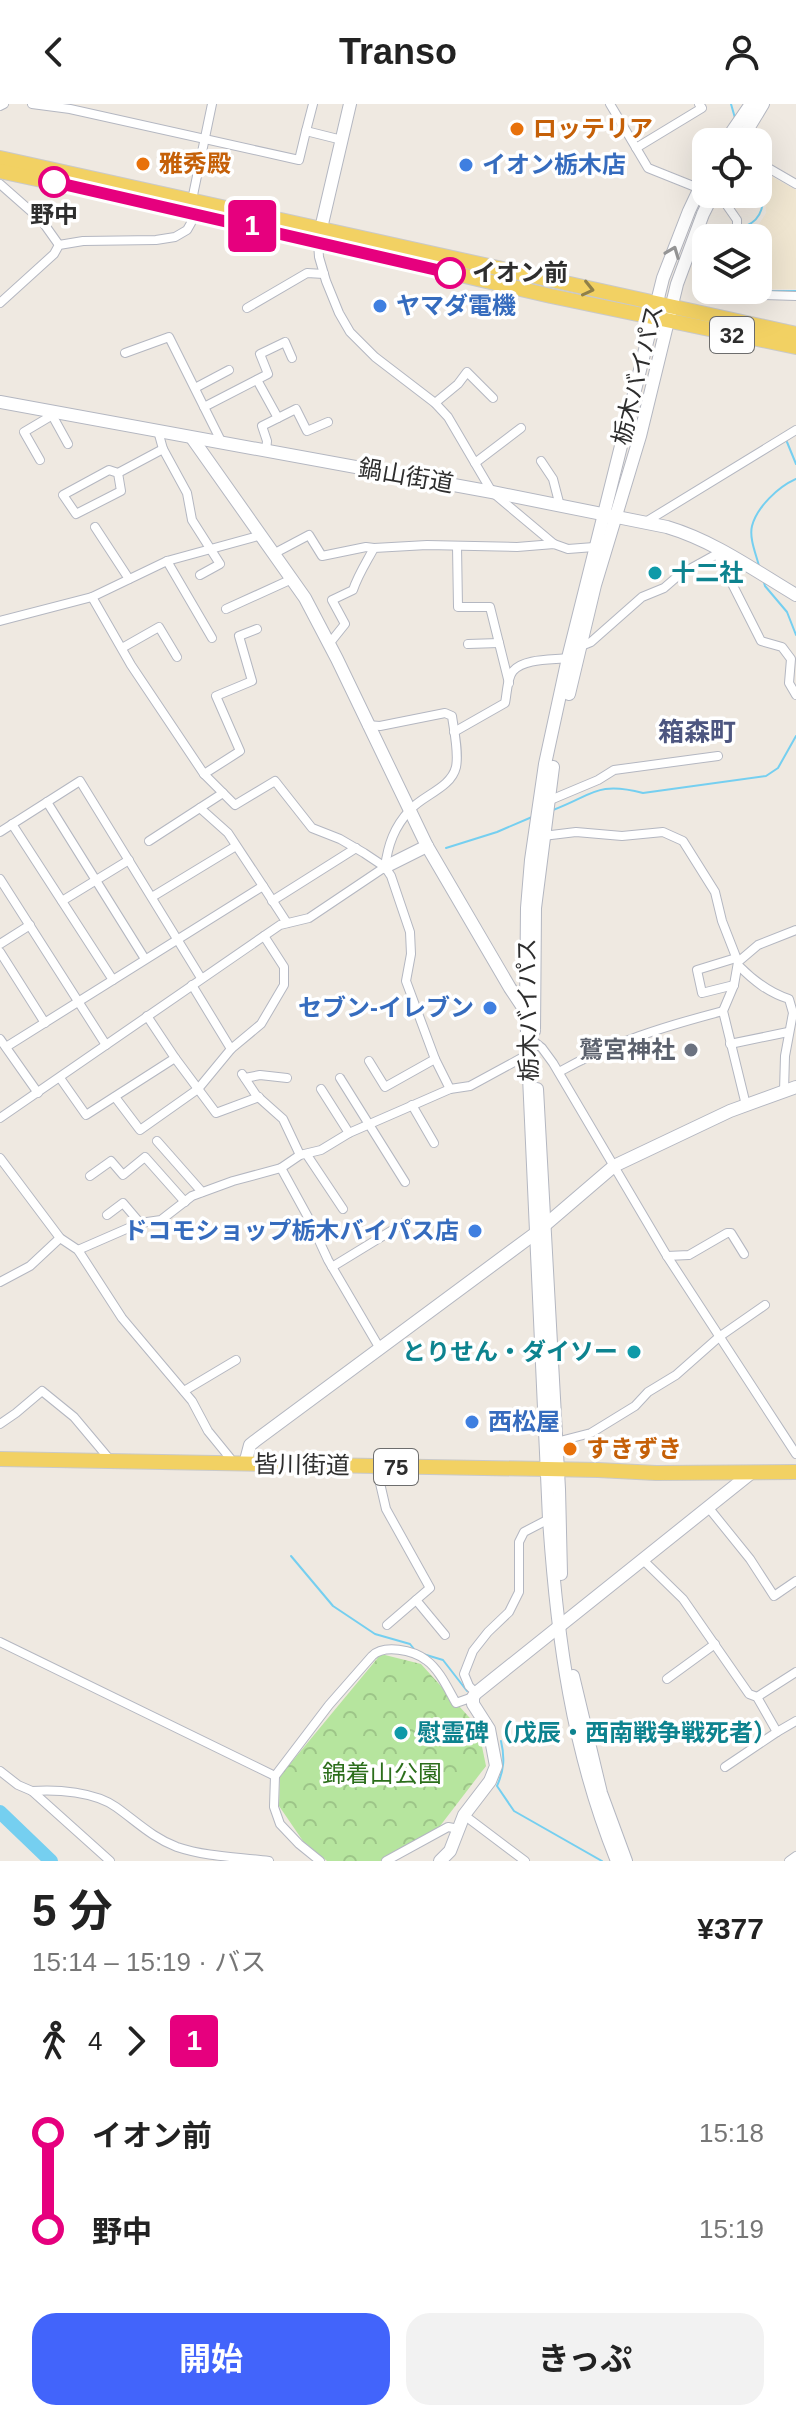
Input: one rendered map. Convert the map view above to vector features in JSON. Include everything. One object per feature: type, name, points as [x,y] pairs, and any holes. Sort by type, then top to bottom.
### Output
[{"type":"main road","points":[[319,236],[350,104]]},
{"type":"main road","points":[[735,128],[751,104]]},
{"type":"main road","points":[[748,128],[763,104]]},
{"type":"main road","name":"32","points":[[0,158],[796,347]]},
{"type":"main road","name":"32","points":[[0,171],[192,206]]},
{"type":"main road","name":"栃木バイパス","points":[[617,1861],[593,1798],[568,1698],[549,1519],[556,1442],[527,1055],[532,1034],[526,1010],[527,908],[534,832],[545,764],[568,658],[594,547],[610,515],[640,436],[662,313],[663,278],[692,203]]},
{"type":"main road","name":"栃木バイパス","points":[[662,313],[706,208]]},
{"type":"main road","name":"32","points":[[662,313],[796,334]]},
{"type":"main road","name":"鍋山街道","points":[[0,402],[492,492],[690,534],[796,595]]},
{"type":"main road","points":[[192,438],[305,598],[427,846],[526,1010]]},
{"type":"main road","name":"栃木バイパス","points":[[610,515],[556,751],[548,801],[535,908],[532,1034],[562,1624],[592,1760],[626,1861]]},
{"type":"main road","points":[[385,867],[427,846]]},
{"type":"main road","points":[[245,1464],[250,1445],[541,1228],[614,1166],[746,1105],[790,1089]]},
{"type":"main road","name":"皆川街道","points":[[0,1459],[656,1473],[796,1472]]},
{"type":"main road","points":[[440,1861],[450,1851],[464,1815],[490,1781],[496,1766],[489,1729],[473,1704],[474,1695],[751,1473]]},
{"type":"street","points":[[32,104],[71,107],[299,160],[313,104]]},
{"type":"street","points":[[59,245],[83,241],[156,240],[175,237],[187,230],[191,223],[212,104]]},
{"type":"street","points":[[636,148],[702,108],[699,104]]},
{"type":"street","points":[[614,106],[648,168],[692,186]]},
{"type":"street","points":[[306,131],[342,140]]},
{"type":"street","points":[[772,170],[796,184]]},
{"type":"street","points":[[0,184],[42,221],[59,245]]},
{"type":"street","points":[[319,236],[319,257],[324,274],[350,332],[375,357],[435,403],[448,417],[492,492],[554,544],[568,549],[594,547]]},
{"type":"street","points":[[0,303],[54,254],[59,245]]},
{"type":"street","points":[[247,308],[307,273],[324,274]]},
{"type":"street","points":[[772,295],[796,296]]},
{"type":"street","points":[[125,353],[169,337],[222,443]]},
{"type":"street","points":[[204,407],[268,374],[260,354],[285,342],[292,358]]},
{"type":"street","points":[[195,388],[229,370]]},
{"type":"street","points":[[435,403],[467,372],[493,398]]},
{"type":"street","points":[[257,380],[278,418]]},
{"type":"street","points":[[266,451],[267,441],[262,426],[296,409],[307,431],[328,422]]},
{"type":"street","points":[[40,460],[24,432],[54,414],[68,444]]},
{"type":"street","points":[[475,463],[521,428]]},
{"type":"street","points":[[644,523],[796,430]]},
{"type":"street","points":[[158,431],[163,449],[187,493],[192,520],[220,564],[200,575]]},
{"type":"street","points":[[118,473],[121,491],[76,514],[63,495],[109,470],[118,473],[163,449]]},
{"type":"street","points":[[541,461],[553,479],[560,506]]},
{"type":"street","points":[[95,527],[129,579]]},
{"type":"street","points":[[0,621],[92,597],[167,561],[262,535]]},
{"type":"street","points":[[275,553],[309,535],[322,556],[366,547],[517,547],[554,544]]},
{"type":"street","points":[[457,546],[458,607],[490,607],[509,683]]},
{"type":"street","points":[[329,644],[345,624],[332,600],[353,590],[358,573],[374,548]]},
{"type":"street","points":[[581,646],[591,642],[642,597],[664,588],[718,551],[761,641],[782,647],[791,659],[789,683],[796,695]]},
{"type":"street","points":[[167,561],[212,638]]},
{"type":"street","points":[[226,609],[292,579]]},
{"type":"street","points":[[92,597],[164,717],[204,774],[235,805],[275,781],[312,828],[340,839],[385,867],[410,932],[411,954],[406,981],[435,1059],[450,1089]]},
{"type":"street","points":[[122,648],[159,627],[177,657]]},
{"type":"street","points":[[204,774],[240,751],[216,696],[252,681],[239,636],[257,629]]},
{"type":"street","points":[[468,644],[499,643]]},
{"type":"street","points":[[454,732],[505,703],[510,674],[522,666],[568,658]]},
{"type":"street","points":[[0,1118],[280,925],[309,918],[385,867],[391,837],[410,809],[445,785],[454,772],[456,756],[452,716],[445,713],[380,726],[367,725]]},
{"type":"street","points":[[548,801],[614,770],[718,756]]},
{"type":"street","points":[[0,832],[80,781],[201,978]]},
{"type":"street","points":[[149,841],[223,793]]},
{"type":"street","points":[[47,802],[145,959]]},
{"type":"street","points":[[200,808],[228,833],[287,923]]},
{"type":"street","points":[[12,824],[113,980]]},
{"type":"street","points":[[543,836],[576,832],[622,836],[663,832],[683,841],[715,892],[722,921],[738,962],[761,986],[789,999],[794,1012],[788,1032],[790,1089]]},
{"type":"street","points":[[152,897],[236,846]]},
{"type":"street","points":[[272,901],[356,848]]},
{"type":"street","points":[[62,901],[129,860]]},
{"type":"street","points":[[0,879],[106,1045]]},
{"type":"street","points":[[6,1047],[263,886]]},
{"type":"street","points":[[0,944],[30,925]]},
{"type":"street","points":[[734,985],[702,993],[697,970],[738,962],[758,945],[796,930]]},
{"type":"street","points":[[115,1097],[140,1130],[198,1089],[231,1049],[261,1024],[284,985],[284,967],[264,936]]},
{"type":"street","points":[[0,952],[45,1023]]},
{"type":"street","points":[[738,962],[734,985],[723,1011],[746,1105]]},
{"type":"street","points":[[192,985],[231,1049]]},
{"type":"street","points":[[559,1072],[620,1042],[723,1011]]},
{"type":"street","points":[[147,1016],[216,1113],[259,1097]]},
{"type":"street","points":[[730,1044],[788,1032]]},
{"type":"street","points":[[532,1034],[559,1072],[667,1256],[796,1454]]},
{"type":"street","points":[[0,1039],[38,1093]]},
{"type":"street","points":[[78,1250],[140,1223],[161,1220],[202,1192],[281,1168],[412,1105],[450,1089],[470,1086],[527,1055]]},
{"type":"street","points":[[60,1078],[86,1115],[175,1058]]},
{"type":"street","points":[[369,1061],[385,1087],[435,1059]]},
{"type":"street","points":[[287,1078],[244,1076],[259,1097],[283,1119],[303,1155],[343,1209]]},
{"type":"street","points":[[340,1078],[405,1182]]},
{"type":"street","points":[[321,1089],[349,1133]]},
{"type":"street","points":[[412,1105],[434,1143]]},
{"type":"street","points":[[157,1141],[202,1192]]},
{"type":"street","points":[[90,1176],[111,1161],[123,1175],[145,1157],[185,1202]]},
{"type":"street","points":[[0,1158],[60,1238],[78,1250],[122,1318],[192,1401],[208,1431],[230,1458],[229,1463]]},
{"type":"street","points":[[281,1168],[332,1267],[379,1347]]},
{"type":"street","points":[[107,1215],[123,1203],[140,1223]]},
{"type":"street","points":[[332,1267],[404,1223]]},
{"type":"street","points":[[667,1256],[689,1255],[727,1233],[731,1233],[744,1254]]},
{"type":"street","points":[[0,1282],[30,1266],[60,1238]]},
{"type":"street","points":[[556,1442],[591,1433],[635,1406],[648,1392],[676,1375],[719,1337],[765,1305]]},
{"type":"street","points":[[184,1391],[236,1360]]},
{"type":"street","points":[[0,1424],[42,1391],[74,1417],[111,1461]]},
{"type":"street","points":[[376,1466],[386,1509],[430,1588],[387,1625]]},
{"type":"street","points":[[708,1507],[750,1559],[774,1596],[796,1581]]},
{"type":"street","points":[[320,1861],[280,1824],[274,1807],[275,1776],[329,1705],[379,1649],[399,1650],[426,1659],[456,1703],[474,1695],[464,1674],[473,1651],[509,1612],[519,1592],[519,1542],[524,1532],[549,1519]]},
{"type":"street","points":[[642,1559],[683,1599],[749,1694],[757,1697],[777,1732]]},
{"type":"street","points":[[416,1600],[445,1635]]},
{"type":"street","points":[[0,1642],[275,1776]]},
{"type":"street","points":[[667,1679],[715,1644]]},
{"type":"street","points":[[757,1697],[796,1672]]},
{"type":"street","points":[[725,1767],[796,1721]]},
{"type":"street","points":[[0,1771],[32,1791],[110,1861]]},
{"type":"street","points":[[32,1791],[104,1800],[154,1837],[177,1847],[205,1855],[269,1861]]},
{"type":"street","points":[[464,1815],[525,1861]]},
{"type":"street","points":[[386,1861],[448,1827],[459,1829]]},
{"type":"street","points":[[789,1861],[796,1856]]},
{"type":"shaded area","points":[[772,177],[796,190],[796,289],[772,289],[772,224],[759,224],[766,208],[772,208]]},
{"type":"green space","name":"錦着山公園","points":[[381,1654],[421,1664],[478,1727],[486,1766],[427,1843],[386,1861],[327,1861],[303,1841],[279,1806],[280,1776]]},
{"type":"waterway","points":[[731,104],[735,118]]},
{"type":"waterway","points":[[749,224],[761,208]]},
{"type":"waterway","points":[[772,291],[796,291]]},
{"type":"waterway","points":[[787,442],[796,464]]},
{"type":"waterway","points":[[759,566],[751,536],[752,526],[769,498],[796,479]]},
{"type":"waterway","points":[[763,579],[765,586],[787,612],[796,635]]},
{"type":"waterway","points":[[553,810],[605,789],[643,793],[766,776],[778,768],[796,736]]},
{"type":"waterway","points":[[446,848],[532,817]]},
{"type":"waterway","points":[[291,1556],[333,1606],[375,1634],[410,1644],[414,1649]]},
{"type":"waterway","points":[[423,1654],[443,1660],[467,1691]]},
{"type":"waterway","points":[[501,1741],[503,1764],[497,1786],[514,1811],[602,1861]]},
{"type":"waterway","points":[[0,1812],[51,1861]]},
{"type":"bus line","name":"1","points":[[54,182],[450,273]]},
{"type":"place","name":"ロッテリア","points":[[517,129]]},
{"type":"place","name":"雅秀殿","points":[[143,164]]},
{"type":"place","name":"イオン栃木店","points":[[466,165]]},
{"type":"place","name":"野中","points":[[54,182]]},
{"type":"place","name":"イオン前","points":[[450,273]]},
{"type":"place","name":"ヤマダ電機","points":[[380,306]]},
{"type":"place","name":"十二社","points":[[655,573]]},
{"type":"place","name":"セブン-イレブン","points":[[490,1008]]},
{"type":"place","name":"鷲宮神社","points":[[691,1050]]},
{"type":"place","name":"ドコモショップ栃木バイパス店","points":[[475,1231]]},
{"type":"place","name":"とりせん・ダイソー","points":[[634,1352]]},
{"type":"place","name":"西松屋","points":[[472,1422]]},
{"type":"place","name":"すきずき","points":[[570,1449]]},
{"type":"place","name":"慰霊碑（戊辰・西南戦争戦死者）","points":[[401,1733]]},
{"type":"district","name":"箱森町","points":[[697,732]]}]
